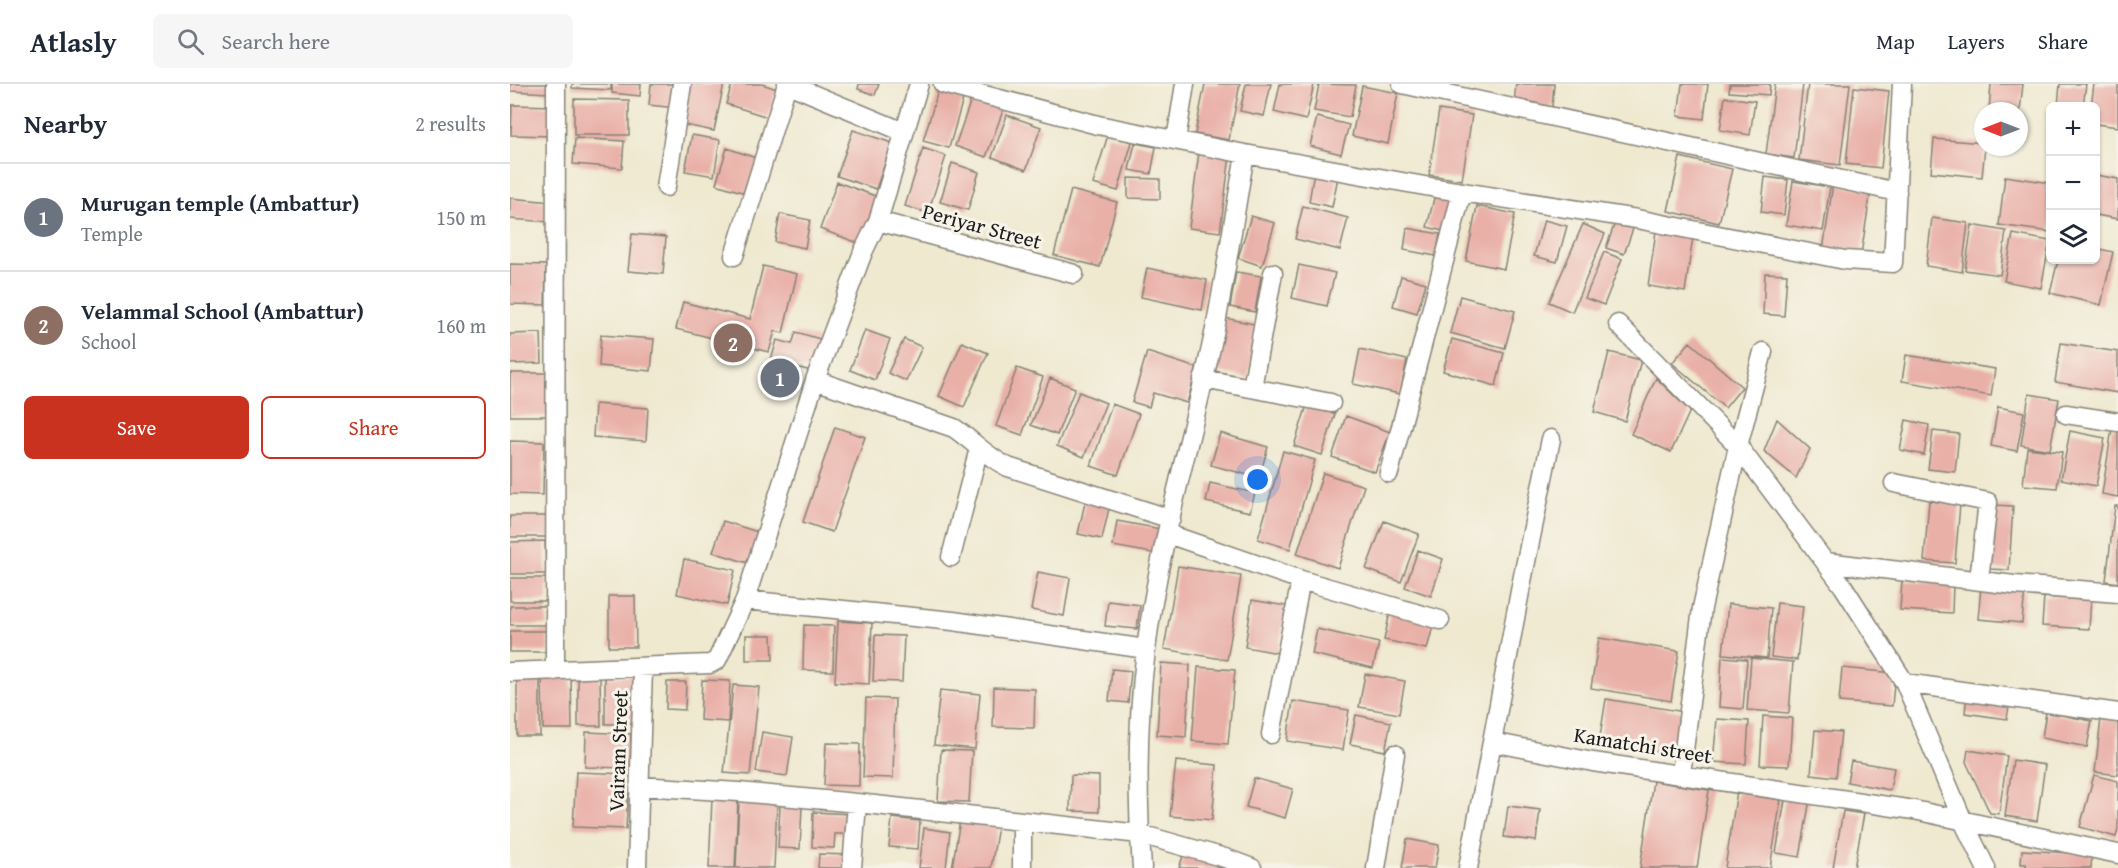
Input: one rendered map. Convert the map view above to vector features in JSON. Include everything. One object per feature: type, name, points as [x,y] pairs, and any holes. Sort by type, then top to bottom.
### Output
[{"type":"street","points":[[555,670],[556,84]]},
{"type":"street","points":[[666,187],[682,84]]},
{"type":"street","points":[[734,256],[787,84],[904,132]]},
{"type":"street","points":[[919,84],[878,221],[815,380],[745,600],[953,621],[1146,650]]},
{"type":"street","points":[[943,84],[1098,125],[1245,154],[1462,192],[1637,219],[1845,260],[1893,263],[1902,84]]},
{"type":"street","points":[[1176,140],[1185,84]]},
{"type":"street","points":[[1402,84],[1897,192]]},
{"type":"street","points":[[1142,868],[1141,711],[1146,650],[1170,527],[1215,329],[1245,154]]},
{"type":"street","points":[[1389,473],[1462,192]]},
{"type":"street","name":"Periyar Street","points":[[878,221],[1074,274]]},
{"type":"street","points":[[1252,388],[1273,273]]},
{"type":"street","points":[[1618,324],[1738,446],[1826,562],[1905,683],[1963,821],[1986,868]]},
{"type":"street","points":[[1681,774],[1702,608],[1738,446],[1763,352]]},
{"type":"street","points":[[1203,379],[1331,403]]},
{"type":"street","points":[[815,380],[954,428],[993,460],[1008,467],[1170,527],[1301,580],[1440,620]]},
{"type":"street","points":[[2066,414],[2118,422]]},
{"type":"street","points":[[1468,868],[1551,439]]},
{"type":"street","points":[[951,557],[979,448]]},
{"type":"street","points":[[1894,483],[1988,502],[1980,580]]},
{"type":"street","points":[[1826,562],[2118,593]]},
{"type":"street","points":[[1271,734],[1301,580]]},
{"type":"street","name":"Vairam Street","points":[[637,868],[643,668],[710,664],[717,660],[745,600]]},
{"type":"street","points":[[510,672],[643,668]]},
{"type":"street","points":[[1905,683],[2118,713]]},
{"type":"street","name":"Kamatchi street","points":[[1492,742],[1593,762],[1914,810],[2118,854]]},
{"type":"street","points":[[1376,868],[1395,754]]},
{"type":"street","points":[[639,786],[857,803],[1140,834],[1252,868]]},
{"type":"street","points":[[852,868],[857,803]]},
{"type":"street","points":[[1022,868],[1023,822]]},
{"type":"building","points":[[510,84],[550,84],[549,93],[510,91]]},
{"type":"building","points":[[572,84],[611,84],[611,90],[572,88]]},
{"type":"building","points":[[612,84],[641,84],[640,96],[612,93]]},
{"type":"building","points":[[651,84],[678,84],[676,108],[649,105]]},
{"type":"building","points":[[688,84],[724,84],[714,131],[680,124]]},
{"type":"building","points":[[732,84],[762,84],[777,89],[768,117],[726,104]]},
{"type":"building","points":[[859,84],[879,84],[875,95],[858,89]]},
{"type":"building","points":[[1205,84],[1240,84],[1229,140],[1195,134]]},
{"type":"building","points":[[1246,84],[1271,84],[1264,116],[1240,111]]},
{"type":"building","points":[[1280,84],[1314,84],[1306,120],[1274,112]]},
{"type":"building","points":[[1319,84],[1356,85],[1350,117],[1314,111]]},
{"type":"building","points":[[1516,84],[1554,84],[1552,107],[1514,104]]},
{"type":"building","points":[[1682,84],[1708,84],[1704,119],[1678,116]]},
{"type":"building","points":[[1730,84],[1770,84],[1769,95],[1729,92]]},
{"type":"building","points":[[1775,84],[1803,84],[1794,158],[1766,154]]},
{"type":"building","points":[[1808,84],[1850,84],[1840,165],[1799,160]]},
{"type":"building","points":[[1991,84],[2023,84],[2021,102],[1990,102]]},
{"type":"building","points":[[2060,84],[2086,84],[2084,102],[2058,102]]},
{"type":"building","points":[[2094,84],[2118,84],[2118,127],[2100,125],[2100,102],[2092,102]]},
{"type":"building","points":[[1362,86],[1398,93],[1388,144],[1352,136]]},
{"type":"building","points":[[1854,87],[1889,91],[1881,168],[1846,164]]},
{"type":"building","points":[[938,91],[963,99],[949,148],[923,141]]},
{"type":"building","points":[[973,94],[1005,105],[986,157],[955,146]]},
{"type":"building","points":[[1725,97],[1755,101],[1750,135],[1720,130]]},
{"type":"building","points":[[574,99],[629,100],[629,135],[574,135]]},
{"type":"building","points":[[512,105],[555,106],[554,136],[511,135]]},
{"type":"building","points":[[1439,110],[1472,115],[1462,180],[1429,175]]},
{"type":"building","points":[[1007,115],[1041,127],[1026,170],[992,157]]},
{"type":"building","points":[[1317,117],[1349,125],[1341,154],[1310,146]]},
{"type":"building","points":[[853,130],[892,143],[876,189],[837,176]]},
{"type":"building","points":[[692,135],[720,140],[714,176],[685,171]]},
{"type":"building","points":[[1108,135],[1132,142],[1118,191],[1093,184]]},
{"type":"building","points":[[575,138],[624,141],[622,168],[573,164]]},
{"type":"building","points":[[1934,139],[1974,142],[1974,156],[1984,156],[1982,177],[1931,172]]},
{"type":"building","points":[[1135,143],[1156,147],[1151,174],[1129,170]]},
{"type":"building","points":[[727,148],[759,159],[748,194],[716,184]]},
{"type":"building","points":[[923,148],[946,156],[928,213],[905,206]]},
{"type":"building","points":[[1199,152],[1230,156],[1220,232],[1189,228]]},
{"type":"building","points":[[1680,157],[1732,169],[1719,223],[1668,211]]},
{"type":"building","points":[[952,163],[979,172],[968,210],[940,202]]},
{"type":"building","points":[[1314,172],[1338,177],[1332,207],[1309,202]]},
{"type":"building","points":[[2005,176],[2046,182],[2046,231],[1999,225]]},
{"type":"building","points":[[2100,176],[2118,179],[2118,219],[2100,216]]},
{"type":"building","points":[[1765,177],[1788,180],[1784,215],[1761,212]]},
{"type":"building","points":[[1128,178],[1160,179],[1160,199],[1128,198]]},
{"type":"building","points":[[1793,181],[1830,187],[1823,231],[1786,225]]},
{"type":"building","points":[[837,182],[878,197],[861,244],[820,229]]},
{"type":"building","points":[[1833,184],[1871,190],[1861,255],[1823,250]]},
{"type":"building","points":[[1071,190],[1117,202],[1100,267],[1054,255]]},
{"type":"building","points":[[1436,190],[1456,194],[1447,232],[1427,227]]},
{"type":"building","points":[[510,198],[552,202],[550,222],[510,219]]},
{"type":"building","points":[[1303,206],[1348,218],[1340,250],[1295,239]]},
{"type":"building","points":[[1477,206],[1515,214],[1504,269],[1466,261]]},
{"type":"building","points":[[780,214],[810,220],[805,248],[775,242]]},
{"type":"building","points":[[1251,216],[1275,223],[1262,266],[1238,258]]},
{"type":"building","points":[[1617,217],[1635,223],[1624,254],[1606,248]]},
{"type":"building","points":[[1932,218],[1968,223],[1962,272],[1926,266]]},
{"type":"building","points":[[1544,220],[1567,226],[1557,262],[1534,256]]},
{"type":"building","points":[[1583,224],[1605,234],[1572,312],[1549,302]]},
{"type":"building","points":[[1972,225],[2006,231],[2000,275],[1965,270]]},
{"type":"building","points":[[1407,228],[1440,234],[1436,256],[1404,250]]},
{"type":"building","points":[[1656,231],[1693,237],[1685,292],[1648,286]]},
{"type":"building","points":[[632,234],[666,237],[663,274],[628,271]]},
{"type":"building","points":[[2013,234],[2046,240],[2046,262],[2041,288],[2004,281]]},
{"type":"building","points":[[2100,249],[2113,252],[2101,305],[2050,293],[2057,264],[2100,264]]},
{"type":"building","points":[[1604,252],[1622,259],[1604,305],[1585,298]]},
{"type":"building","points":[[510,264],[546,265],[545,305],[510,304]]},
{"type":"building","points":[[1299,265],[1335,273],[1327,306],[1292,298]]},
{"type":"building","points":[[763,266],[797,274],[783,333],[775,331],[769,352],[676,329],[683,302],[750,319]]},
{"type":"building","points":[[1147,268],[1207,280],[1202,310],[1141,297]]},
{"type":"building","points":[[1236,272],[1261,276],[1255,312],[1230,307]]},
{"type":"building","points":[[1765,273],[1787,274],[1784,316],[1763,314]]},
{"type":"building","points":[[1401,276],[1426,283],[1417,313],[1393,306]]},
{"type":"building","points":[[1460,296],[1515,311],[1505,348],[1450,333]]},
{"type":"building","points":[[1225,318],[1259,325],[1248,378],[1215,371]]},
{"type":"building","points":[[865,330],[890,339],[875,380],[850,370]]},
{"type":"building","points":[[796,332],[820,339],[811,371],[771,360],[777,340],[792,344]]},
{"type":"building","points":[[541,333],[542,363],[510,364],[510,334]]},
{"type":"building","points":[[601,335],[654,339],[651,371],[599,366]]},
{"type":"building","points":[[904,339],[922,347],[906,381],[888,373]]},
{"type":"building","points":[[1452,339],[1504,353],[1496,386],[1443,371]]},
{"type":"building","points":[[962,342],[988,353],[964,407],[939,396]]},
{"type":"building","points":[[1690,342],[1742,387],[1725,408],[1672,363]]},
{"type":"building","points":[[2061,343],[2118,352],[2118,393],[2055,382]]},
{"type":"building","points":[[1360,349],[1407,360],[1400,394],[1353,384]]},
{"type":"building","points":[[1147,352],[1197,368],[1187,403],[1153,393],[1149,407],[1132,402]]},
{"type":"building","points":[[1609,352],[1641,360],[1625,421],[1594,412]]},
{"type":"building","points":[[1906,355],[1995,369],[1991,396],[1902,381]]},
{"type":"building","points":[[1017,368],[1043,377],[1022,435],[996,426]]},
{"type":"building","points":[[510,373],[550,373],[550,416],[510,416]]},
{"type":"building","points":[[1050,378],[1075,388],[1057,435],[1031,425]]},
{"type":"building","points":[[1656,378],[1690,411],[1671,452],[1631,434]]},
{"type":"building","points":[[1079,392],[1106,403],[1084,457],[1057,446]]},
{"type":"building","points":[[2029,394],[2059,399],[2050,450],[2021,445]]},
{"type":"building","points":[[595,404],[648,408],[646,441],[593,437]]},
{"type":"building","points":[[1112,404],[1139,414],[1118,475],[1091,466]]},
{"type":"building","points":[[1307,405],[1335,414],[1322,455],[1294,446]]},
{"type":"building","points":[[1998,407],[2024,412],[2017,451],[1991,446]]},
{"type":"building","points":[[1346,416],[1390,432],[1375,472],[1332,457]]},
{"type":"building","points":[[1777,419],[1810,449],[1796,478],[1764,451]]},
{"type":"building","points":[[1906,420],[1929,425],[1924,455],[1900,450]]},
{"type":"building","points":[[835,427],[865,437],[832,532],[803,522]]},
{"type":"building","points":[[2112,428],[2118,429],[2118,497],[2102,494]]},
{"type":"building","points":[[1933,431],[1959,434],[1955,472],[1928,469]]},
{"type":"building","points":[[2070,431],[2105,438],[2096,486],[2061,479]]},
{"type":"building","points":[[1220,433],[1268,447],[1259,478],[1211,465]]},
{"type":"building","points":[[510,441],[544,442],[543,495],[510,494]]},
{"type":"building","points":[[2027,448],[2062,452],[2057,488],[2023,485]]},
{"type":"building","points":[[1283,451],[1315,460],[1290,549],[1258,539]]},
{"type":"building","points":[[1323,473],[1364,486],[1338,568],[1297,554]]},
{"type":"building","points":[[1210,483],[1255,493],[1250,512],[1206,502]]},
{"type":"building","points":[[1086,498],[1110,504],[1102,539],[1078,534]]},
{"type":"building","points":[[1929,501],[1960,504],[1955,563],[1924,561]]},
{"type":"building","points":[[1993,505],[2013,506],[2009,570],[1990,569]]},
{"type":"building","points":[[2115,506],[2118,506],[2118,583],[2106,581]]},
{"type":"building","points":[[510,516],[550,516],[550,537],[510,537]]},
{"type":"building","points":[[723,521],[761,533],[751,564],[713,552]]},
{"type":"building","points":[[1117,521],[1161,529],[1157,554],[1113,546]]},
{"type":"building","points":[[1384,521],[1419,534],[1401,582],[1366,569]]},
{"type":"building","points":[[545,541],[546,574],[510,574],[510,542]]},
{"type":"building","points":[[1418,550],[1443,559],[1431,596],[1405,587]]},
{"type":"building","points":[[684,559],[735,570],[727,605],[677,594]]},
{"type":"building","points":[[1178,566],[1241,576],[1227,660],[1164,649]]},
{"type":"building","points":[[1038,572],[1070,578],[1064,616],[1031,610]]},
{"type":"building","points":[[510,578],[547,578],[547,601],[510,601]]},
{"type":"building","points":[[1902,581],[1953,584],[1952,613],[1900,610]]},
{"type":"building","points":[[1981,587],[2025,590],[2022,623],[1978,619]]},
{"type":"building","points":[[609,596],[635,596],[636,647],[609,647]]},
{"type":"building","points":[[2044,596],[2091,598],[2089,629],[2042,626]]},
{"type":"building","points":[[1252,600],[1286,606],[1278,653],[1245,647]]},
{"type":"building","points":[[1108,601],[1140,605],[1137,629],[1105,626]]},
{"type":"building","points":[[1777,603],[1803,606],[1797,660],[1771,657]]},
{"type":"building","points":[[1728,604],[1771,608],[1767,658],[1723,654]]},
{"type":"building","points":[[510,606],[547,606],[547,625],[510,625]]},
{"type":"building","points":[[1390,612],[1434,622],[1427,649],[1384,640]]},
{"type":"building","points":[[838,621],[872,623],[869,684],[835,682]]},
{"type":"building","points":[[804,625],[834,626],[833,671],[803,670]]},
{"type":"building","points":[[1317,629],[1379,643],[1373,668],[1312,654]]},
{"type":"building","points":[[510,631],[548,631],[548,652],[510,652]]},
{"type":"building","points":[[746,635],[772,635],[773,660],[746,660]]},
{"type":"building","points":[[875,635],[904,636],[902,682],[873,681]]},
{"type":"building","points":[[1599,638],[1679,651],[1671,701],[1591,688]]},
{"type":"building","points":[[1722,657],[1747,659],[1743,709],[1719,707]]},
{"type":"building","points":[[1751,658],[1793,662],[1789,713],[1747,710]]},
{"type":"building","points":[[1161,663],[1190,665],[1186,737],[1157,735]]},
{"type":"building","points":[[1198,667],[1235,670],[1228,744],[1192,741]]},
{"type":"building","points":[[1842,668],[1895,673],[1892,706],[1839,702]]},
{"type":"building","points":[[1112,669],[1131,671],[1128,703],[1109,701]]},
{"type":"building","points":[[1365,674],[1405,681],[1399,714],[1359,707]]},
{"type":"building","points":[[571,675],[572,729],[543,729],[542,676]]},
{"type":"building","points":[[578,676],[600,676],[601,726],[578,726]]},
{"type":"building","points":[[636,676],[636,724],[605,724],[605,677]]},
{"type":"building","points":[[517,679],[540,679],[540,736],[517,736]]},
{"type":"building","points":[[702,680],[730,681],[728,722],[700,720]]},
{"type":"building","points":[[667,682],[686,682],[685,710],[666,709]]},
{"type":"building","points":[[733,685],[759,687],[750,775],[724,773]]},
{"type":"building","points":[[994,687],[1035,689],[1034,728],[993,727]]},
{"type":"building","points":[[940,690],[980,694],[975,749],[934,745]]},
{"type":"building","points":[[1967,693],[2010,699],[2007,719],[1965,713]]},
{"type":"building","points":[[866,698],[895,699],[893,778],[863,777]]},
{"type":"building","points":[[1606,699],[1685,712],[1678,756],[1599,743]]},
{"type":"building","points":[[1293,701],[1349,710],[1343,750],[1287,741]]},
{"type":"building","points":[[2046,712],[2092,721],[2087,747],[2042,738]]},
{"type":"building","points":[[1356,715],[1391,722],[1385,751],[1350,744]]},
{"type":"building","points":[[1763,716],[1792,718],[1789,766],[1760,765]]},
{"type":"building","points":[[2101,718],[2118,720],[2118,775],[2095,772]]},
{"type":"building","points":[[1717,719],[1749,721],[1746,764],[1713,762]]},
{"type":"building","points":[[1815,730],[1841,732],[1836,777],[1811,774]]},
{"type":"building","points":[[586,732],[631,734],[630,768],[585,767]]},
{"type":"building","points":[[762,732],[793,737],[787,776],[756,772]]},
{"type":"building","points":[[826,743],[860,744],[859,786],[824,785]]},
{"type":"building","points":[[941,750],[972,751],[969,802],[938,801]]},
{"type":"building","points":[[1968,750],[2007,756],[1999,814],[1990,813],[1966,762]]},
{"type":"building","points":[[2013,760],[2045,765],[2037,821],[2005,816]]},
{"type":"building","points":[[1176,761],[1217,765],[1212,820],[1170,816]]},
{"type":"building","points":[[1851,761],[1894,768],[1890,790],[1847,782]]},
{"type":"building","points":[[576,772],[629,774],[626,829],[573,827]]},
{"type":"building","points":[[1071,775],[1099,776],[1099,812],[1070,811]]},
{"type":"building","points":[[2094,775],[2118,781],[2116,837],[2080,827]]},
{"type":"building","points":[[1254,778],[1293,789],[1285,818],[1246,807]]},
{"type":"building","points":[[1653,781],[1709,790],[1697,868],[1640,868]]},
{"type":"building","points":[[1737,791],[1781,799],[1770,868],[1725,868]]},
{"type":"building","points":[[1786,794],[1810,799],[1800,857],[1776,853]]},
{"type":"building","points":[[712,799],[738,800],[735,868],[709,868]]},
{"type":"building","points":[[739,801],[777,803],[774,868],[736,868]]},
{"type":"building","points":[[780,805],[802,806],[800,849],[778,848]]},
{"type":"building","points":[[1508,806],[1540,810],[1536,841],[1504,837]]},
{"type":"building","points":[[1843,811],[1864,814],[1854,868],[1833,868]]},
{"type":"building","points":[[813,812],[850,814],[849,834],[835,834],[834,848],[812,847]]},
{"type":"building","points":[[892,818],[920,821],[918,849],[889,847]]},
{"type":"building","points":[[960,820],[998,826],[991,868],[952,868]]},
{"type":"building","points":[[924,828],[950,832],[946,868],[919,868]]},
{"type":"building","points":[[1407,839],[1439,845],[1435,868],[1402,868]]},
{"type":"building","points":[[2022,850],[2092,854],[2091,868],[2026,868],[2026,864],[2021,864]]},
{"type":"building","points":[[1184,853],[1223,868],[1179,868]]},
{"type":"building","points":[[819,854],[850,855],[850,868],[818,868]]},
{"type":"place","name":"Velammal School (Ambattur)","points":[[733,343]]},
{"type":"place","name":"Murugan temple (Ambattur)","points":[[780,378]]}]
